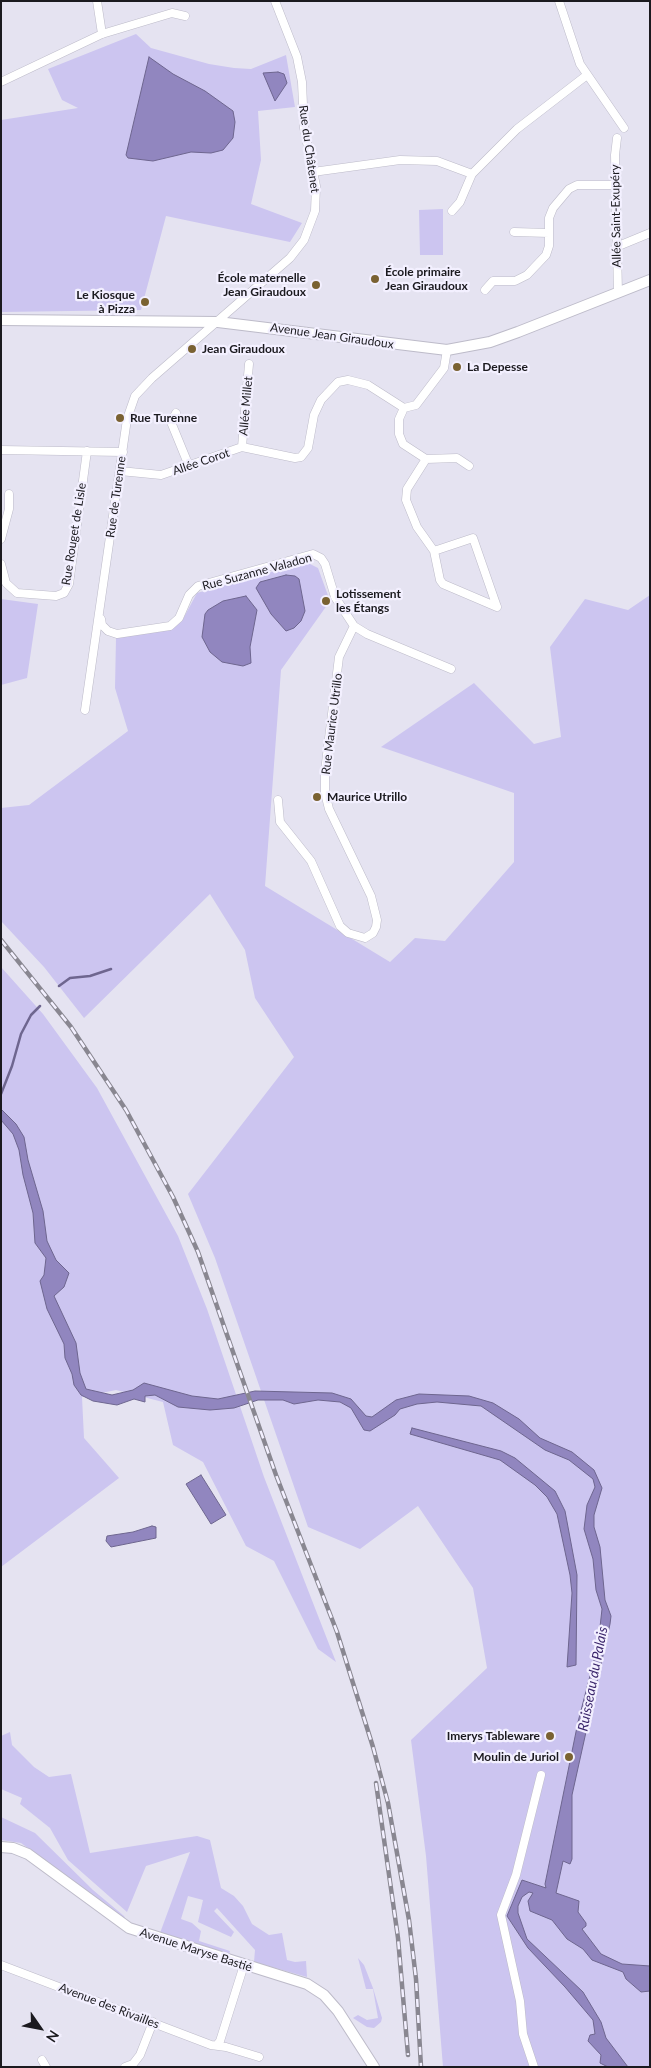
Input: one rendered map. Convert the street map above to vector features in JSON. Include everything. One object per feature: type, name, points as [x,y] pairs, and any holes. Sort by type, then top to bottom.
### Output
[{"type":"street","points":[[97,1],[102,34]]},
{"type":"street","name":"Rue du Châtenet","points":[[218,322],[290,258],[304,240],[315,211],[316,186],[304,128],[302,82],[297,57],[275,1]]},
{"type":"street","points":[[559,1],[580,64],[624,128]]},
{"type":"street","points":[[1,82],[102,34],[172,13],[185,16]]},
{"type":"street","points":[[452,211],[460,202],[472,174],[517,129],[587,75]]},
{"type":"street","name":"Allée Saint-Exupéry","points":[[617,138],[616,246],[618,293]]},
{"type":"street","points":[[313,172],[400,160],[437,161],[472,174]]},
{"type":"street","points":[[485,290],[493,281],[515,281],[527,275],[546,255],[549,246],[549,218],[553,208],[569,190],[577,185],[616,185]]},
{"type":"street","points":[[514,232],[549,233]]},
{"type":"street","points":[[616,246],[650,233]]},
{"type":"street","name":"Avenue Jean Giraudoux","points":[[1,320],[218,322],[447,350],[499,339],[650,280]]},
{"type":"street","name":"Rue de Turenne","points":[[85,710],[100,618],[127,419],[135,396],[152,378],[218,322]]},
{"type":"street","points":[[447,350],[444,368],[416,405],[404,408],[400,419],[399,434],[403,444],[426,459],[457,458],[469,466]]},
{"type":"street","name":"Allée Millet","points":[[242,447],[250,364]]},
{"type":"street","name":"Allée Corot","points":[[120,471],[161,476],[242,447],[295,458],[301,457],[308,448],[314,415],[321,400],[338,382],[348,380],[368,385],[404,408]]},
{"type":"street","points":[[176,413],[171,422],[189,466]]},
{"type":"street","points":[[1,450],[122,452]]},
{"type":"street","name":"Rue Rouget de Lisle","points":[[1,564],[6,584],[17,593],[56,596],[64,593],[69,584],[87,451]]},
{"type":"street","points":[[426,459],[407,489],[406,500],[417,527],[434,551],[440,580],[443,584],[498,607],[473,538],[434,551]]},
{"type":"street","points":[[1,539],[9,509],[9,494]]},
{"type":"street","name":"Rue Suzanne Valadon","points":[[100,618],[102,625],[108,631],[117,634],[170,626],[179,618],[189,595],[198,586],[313,554],[321,558],[325,564],[335,597],[354,626],[367,634],[450,669]]},
{"type":"street","name":"Rue Maurice Utrillo","points":[[278,800],[280,822],[311,861],[340,926],[348,933],[365,938],[373,933],[377,920],[371,896],[329,809],[325,793],[325,770],[340,657],[354,626]]},
{"type":"street","points":[[534,2067],[523,2034],[520,2002],[501,1915],[516,1874],[542,1775]]},
{"type":"street","name":"Avenue Maryse Bastié","points":[[1,1847],[13,1848],[28,1854],[129,1928],[307,1984],[324,1995],[338,2011],[374,2067]]},
{"type":"street","name":"Avenue des Rivailles","points":[[1,1965],[211,2045],[258,2057]]},
{"type":"street","points":[[217,2045],[220,2041],[244,1965]]},
{"type":"street","points":[[126,2067],[133,2064],[140,2055],[153,2022]]},
{"type":"shaded area","points":[[136,34],[151,48],[209,64],[234,68],[251,69],[286,55],[295,107],[258,111],[261,160],[251,204],[302,223],[290,242],[166,216],[141,310],[1,312],[1,120],[78,108],[62,100],[48,69]]},
{"type":"shaded area","points":[[443,209],[443,255],[420,255],[419,210]]},
{"type":"shaded area","points":[[306,562],[318,568],[330,601],[281,670],[265,886],[390,962],[415,938],[445,941],[514,862],[514,793],[381,747],[474,683],[534,744],[561,737],[550,647],[585,599],[628,610],[650,595],[650,2067],[443,2067],[426,1856],[411,1740],[487,1668],[473,1588],[418,1506],[360,1549],[308,1527],[215,1258],[188,1194],[294,1057],[255,998],[245,950],[210,894],[84,1018],[44,967],[1,921],[1,808],[29,805],[128,731],[115,688],[116,638],[173,628],[183,619],[197,593]]},
{"type":"shaded area","points":[[1,599],[38,604],[27,678],[1,685]]},
{"type":"shaded area","points":[[1,967],[43,1014],[97,1088],[178,1236],[207,1309],[264,1477],[336,1662],[318,1649],[274,1561],[246,1546],[203,1462],[173,1445],[163,1402],[116,1390],[82,1397],[84,1438],[119,1478],[1,1567]]},
{"type":"shaded area","points":[[10,1732],[12,1745],[34,1767],[49,1777],[71,1774],[90,1853],[197,1836],[210,1840],[221,1888],[234,1896],[243,1906],[252,1924],[269,1935],[282,1933],[287,1960],[295,1962],[306,1961],[307,1977],[254,1962],[255,1950],[217,1908],[214,1911],[234,1932],[231,1937],[198,1922],[203,1900],[188,1896],[181,1919],[192,1923],[201,1931],[199,1941],[230,1951],[229,1954],[160,1933],[190,1852],[146,1866],[127,1912],[68,1860],[50,1828],[20,1804],[22,1798],[1,1789],[1,1736]]},
{"type":"shaded area","points":[[1,1817],[35,1833],[93,1890],[124,1916],[126,1920],[21,1843],[1,1840]]},
{"type":"shaded area","points":[[358,1958],[364,1965],[373,1988],[382,2018],[381,2022],[374,2028],[367,2027],[353,2018],[358,2015],[367,2020],[378,2018],[373,1989],[366,1989]]},
{"type":"water","points":[[149,57],[173,74],[205,91],[233,111],[235,122],[233,138],[223,150],[211,153],[191,152],[153,161],[128,158],[126,155]]},
{"type":"water","points":[[278,72],[284,74],[287,83],[275,101],[263,73]]},
{"type":"water","points":[[286,575],[295,576],[299,579],[305,611],[301,621],[294,628],[286,631],[271,614],[256,588],[260,582]]},
{"type":"water","points":[[246,596],[257,610],[250,647],[251,663],[243,666],[222,662],[210,652],[202,637],[205,614],[223,601]]},
{"type":"water","name":"Ruisseau du Palais","points":[[1,1109],[16,1124],[24,1137],[28,1160],[43,1211],[47,1241],[56,1260],[69,1273],[64,1287],[54,1296],[76,1343],[80,1373],[86,1389],[112,1395],[133,1390],[144,1383],[192,1396],[218,1399],[255,1391],[332,1393],[351,1399],[366,1416],[372,1417],[396,1400],[419,1394],[469,1396],[493,1403],[519,1419],[540,1438],[572,1452],[594,1470],[602,1488],[594,1515],[594,1527],[600,1547],[605,1600],[611,1616],[572,1795],[572,1859],[570,1864],[563,1861],[556,1893],[579,1901],[578,1912],[586,1923],[586,1926],[582,1929],[601,1954],[622,1964],[650,1966],[650,1991],[641,1992],[626,1979],[623,1972],[592,1960],[583,1949],[567,1939],[552,1920],[530,1911],[528,1901],[533,1893],[529,1892],[522,1897],[518,1906],[518,1913],[527,1939],[583,1992],[601,2022],[606,2038],[628,2067],[608,2067],[600,2063],[601,2055],[588,2041],[590,2035],[595,2034],[593,2020],[528,1948],[507,1916],[522,1880],[546,1888],[545,1884],[578,1722],[598,1645],[602,1609],[596,1590],[593,1559],[584,1529],[587,1505],[595,1487],[593,1479],[569,1460],[545,1450],[481,1406],[437,1402],[417,1404],[400,1409],[395,1415],[370,1431],[364,1430],[351,1408],[340,1402],[318,1400],[294,1404],[283,1400],[258,1400],[234,1408],[210,1410],[178,1407],[155,1395],[145,1396],[145,1402],[134,1399],[117,1405],[93,1401],[81,1395],[74,1385],[72,1374],[65,1358],[64,1344],[47,1309],[40,1281],[44,1275],[46,1258],[35,1243],[33,1213],[23,1175],[19,1150],[13,1134],[1,1120]]},
{"type":"water","points":[[412,1428],[501,1451],[515,1458],[555,1491],[565,1511],[577,1575],[576,1665],[567,1667],[572,1593],[570,1575],[557,1514],[547,1497],[535,1485],[500,1460],[410,1434]]},
{"type":"water","points":[[201,1475],[226,1515],[211,1524],[186,1484]]},
{"type":"water","points":[[152,1526],[156,1527],[156,1538],[111,1547],[106,1541],[107,1536],[133,1532]]},
{"type":"waterway","points":[[59,986],[70,978],[90,976],[111,969]]},
{"type":"waterway","points":[[1,1094],[12,1066],[21,1034],[31,1015],[40,1006]]},
{"type":"railway","points":[[1,940],[71,1027],[126,1110],[173,1197],[198,1252],[276,1475],[337,1632],[373,1747],[388,1803],[409,1920],[416,1979],[421,2067]]},
{"type":"railway","points":[[376,1783],[398,1938],[408,2055]]},
{"type":"place","name":"École primaire Jean Giraudoux","points":[[375,279]]},
{"type":"place","name":"École maternelle Jean Giraudoux","points":[[316,285]]},
{"type":"place","name":"Le Kiosque à Pizza","points":[[145,302]]},
{"type":"place","name":"Jean Giraudoux","points":[[192,349]]},
{"type":"place","name":"La Depesse","points":[[457,367]]},
{"type":"place","name":"Rue Turenne","points":[[120,418]]},
{"type":"place","name":"Lotissement les Étangs","points":[[326,601]]},
{"type":"place","name":"Maurice Utrillo","points":[[317,797]]},
{"type":"place","name":"Imerys Tableware","points":[[550,1736]]},
{"type":"place","name":"Moulin de Juriol","points":[[569,1757]]}]
